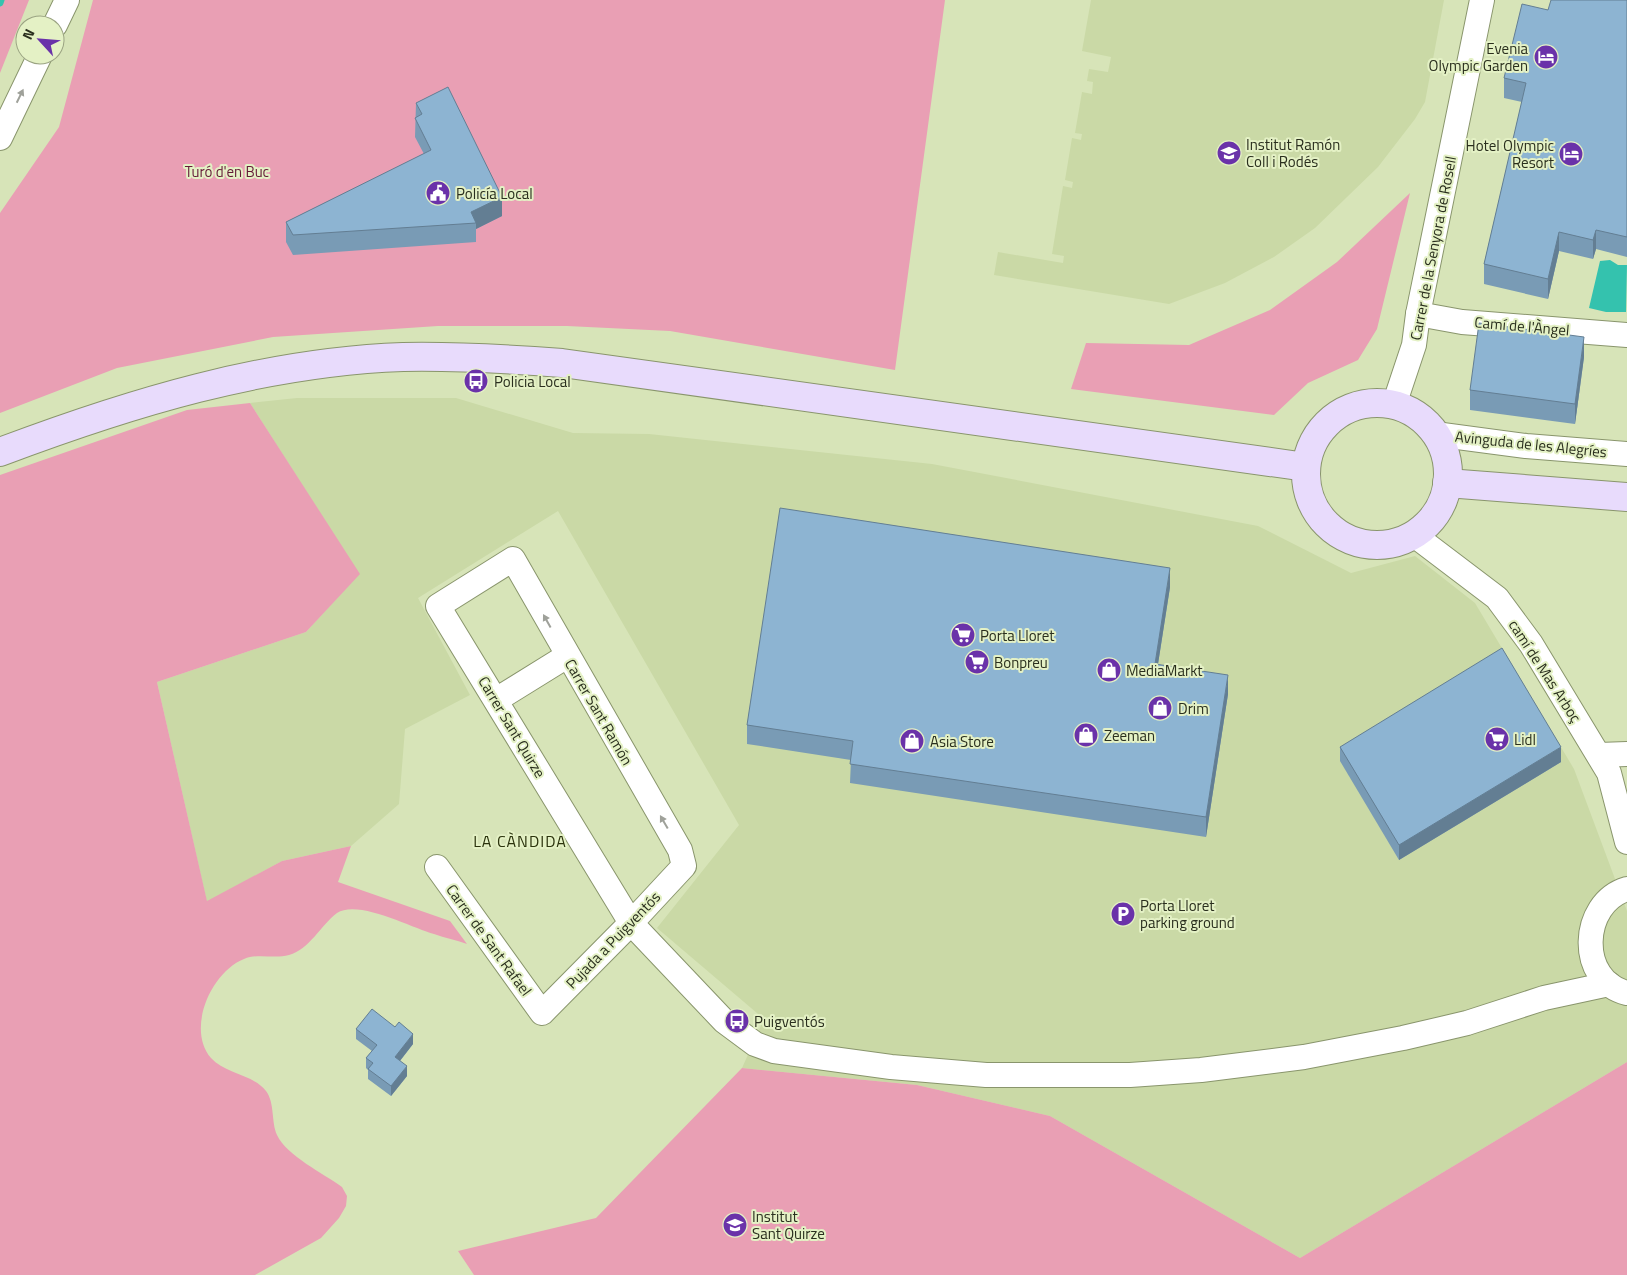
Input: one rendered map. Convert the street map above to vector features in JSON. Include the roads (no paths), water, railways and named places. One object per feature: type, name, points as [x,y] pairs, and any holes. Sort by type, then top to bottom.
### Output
[{"type":"main road","points":[[0,452],[126,407],[232,379],[326,364],[402,357],[468,357],[562,363],[1306,467]]},
{"type":"main road","points":[[1364,404],[1394,405],[1411,412],[1427,423],[1435,434],[1444,452],[1448,468],[1447,483],[1442,504],[1430,522],[1414,535],[1393,544],[1370,545],[1349,540],[1338,534],[1315,510],[1308,490],[1306,467],[1316,438],[1336,416],[1364,404]]},
{"type":"main road","points":[[1447,483],[1627,497]]},
{"type":"street","points":[[60,15],[67,0]]},
{"type":"street","name":"Carrer de la Senyora de Rosell","points":[[1394,405],[1414,345],[1418,314],[1482,0]]},
{"type":"street","points":[[0,138],[35,65]]},
{"type":"street","name":"Camí de l'Àngel","points":[[1418,314],[1462,322],[1627,335]]},
{"type":"street","name":"Avinguda de les Alegríes","points":[[1435,434],[1526,446],[1627,454]]},
{"type":"street","name":"camí de Mas Arboç","points":[[1414,535],[1497,598],[1531,644],[1610,773],[1627,842]]},
{"type":"street","name":"Carrer Sant Ramón","points":[[512,559],[680,850],[684,866]]},
{"type":"street","name":"Carrer Sant Quirze","points":[[512,559],[438,606],[631,924],[724,1021],[755,1044],[774,1051],[808,1057],[890,1067],[986,1075],[1130,1075],[1230,1067],[1304,1057],[1403,1038],[1467,1023],[1544,998],[1618,988]]},
{"type":"street","points":[[496,700],[567,656]]},
{"type":"street","points":[[1599,755],[1627,754]]},
{"type":"street","name":"Pujada a Puigventós","points":[[542,1013],[631,924],[684,866]]},
{"type":"street","name":"Carrer de Sant Rafael","points":[[437,867],[542,1013]]},
{"type":"street","points":[[1618,988],[1597,970],[1590,953],[1589,934],[1595,917],[1605,902],[1627,889]]},
{"type":"water","points":[[1610,260],[1618,265],[1627,265],[1626,312],[1606,312],[1589,308],[1600,261]]},
{"type":"place","name":"Evenia Olympic Garden","points":[[1546,57]]},
{"type":"place","name":"Institut Ramón Coll i Rodés","points":[[1229,153]]},
{"type":"place","name":"Hotel Olympic Resort","points":[[1571,154]]},
{"type":"place","name":"Policía Local","points":[[438,193]]},
{"type":"place","name":"Policia Local","points":[[476,381]]},
{"type":"place","name":"Porta Lloret","points":[[963,635]]},
{"type":"place","name":"Bonpreu","points":[[977,662]]},
{"type":"place","name":"MediaMarkt","points":[[1109,670]]},
{"type":"place","name":"Drim","points":[[1160,708]]},
{"type":"place","name":"Zeeman","points":[[1086,735]]},
{"type":"place","name":"Lidl","points":[[1497,739]]},
{"type":"place","name":"Asia Store","points":[[912,741]]},
{"type":"place","name":"Porta Lloret parking ground","points":[[1123,914]]},
{"type":"place","name":"Puigventós","points":[[737,1021]]},
{"type":"place","name":"Institut Sant Quirze","points":[[735,1225]]},
{"type":"district","name":"LA CÀNDIDA","points":[[520,841]]},
{"type":"park label","name":"Turó d'en Buc","points":[[227,171]]}]
